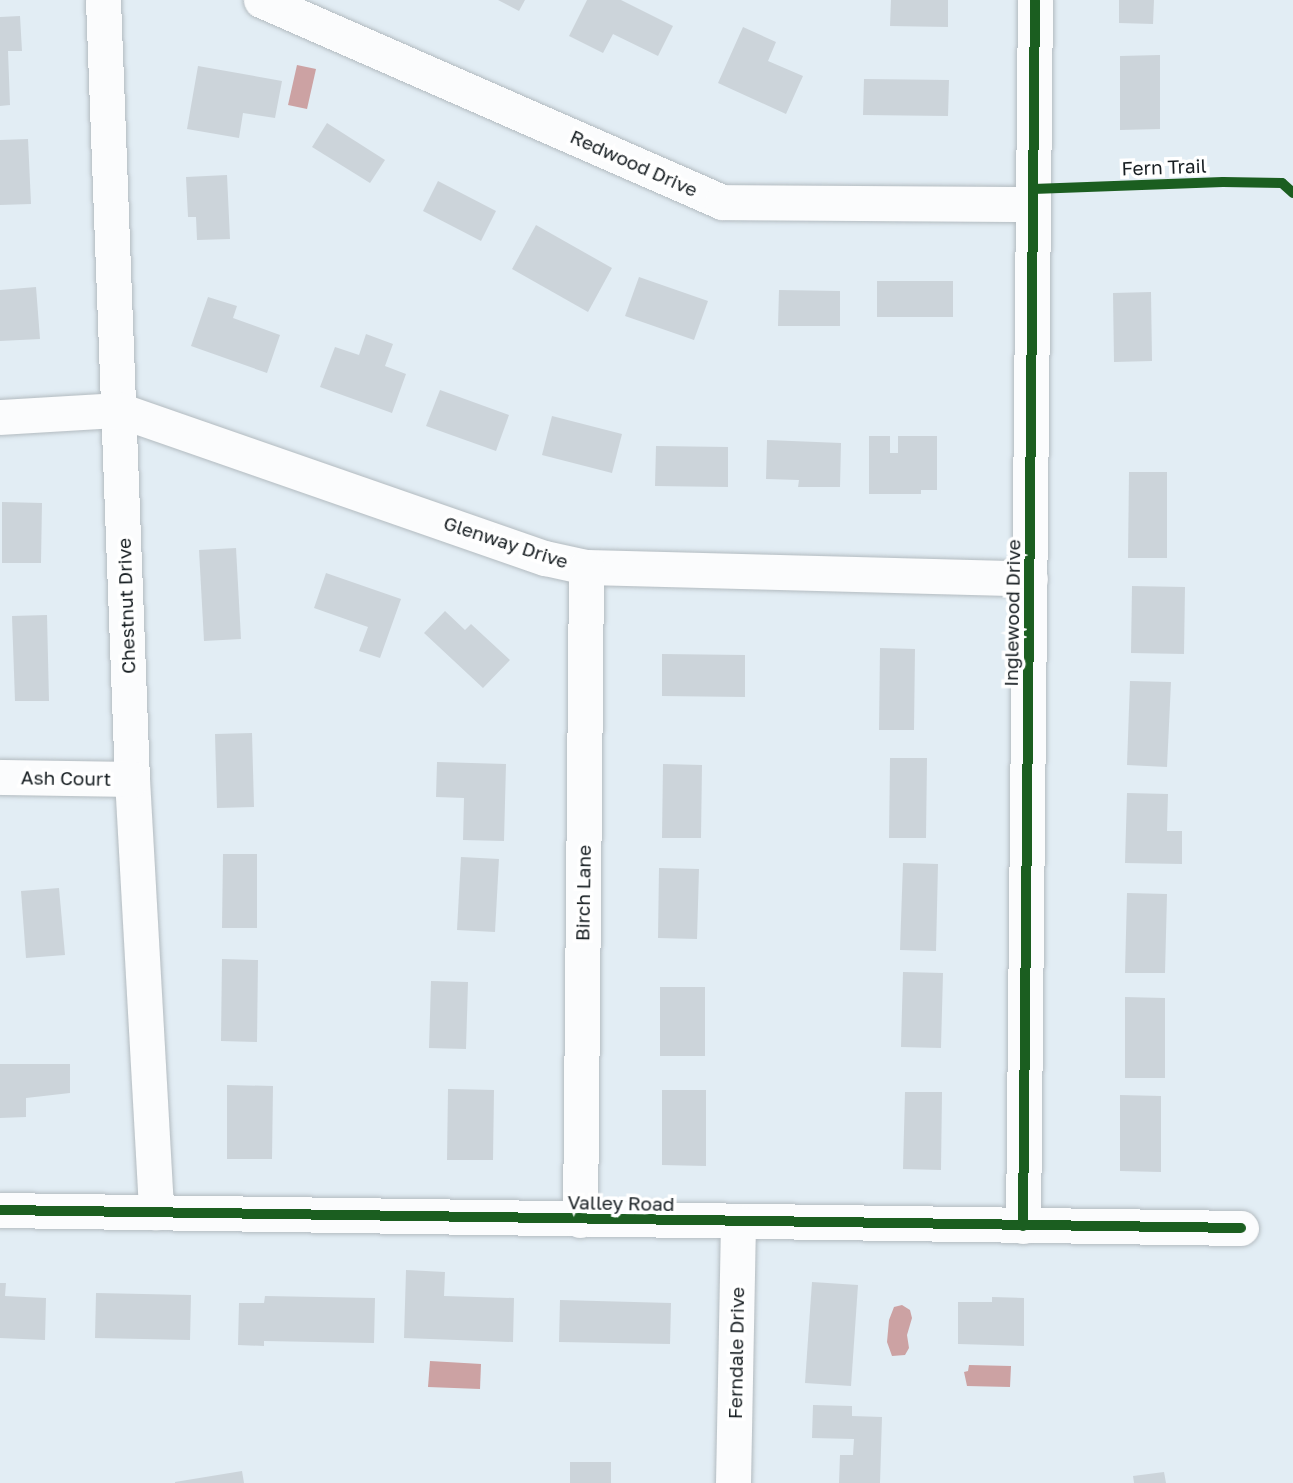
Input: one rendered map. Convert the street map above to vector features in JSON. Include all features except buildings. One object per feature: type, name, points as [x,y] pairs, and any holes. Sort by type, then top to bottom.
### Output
[{"type":"street","name":"Chestnut Drive","points":[[103,0],[132,779],[156,1212]]},
{"type":"street","name":"Redwood Drive","points":[[261,0],[722,202],[1033,204]]},
{"type":"street","name":"Inglewood Drive","points":[[1023,1226],[1035,0]]},
{"type":"street","name":"Glenway Drive","points":[[0,417],[119,410],[545,558],[586,567],[1030,579]]},
{"type":"street","name":"Birch Lane","points":[[580,1220],[586,567]]},
{"type":"street","name":"Ash Court","points":[[0,777],[132,779]]},
{"type":"street","name":"Valley Road","points":[[0,1210],[1241,1228]]},
{"type":"street","name":"Ferndale Drive","points":[[733,1483],[738,1222]]},
{"type":"shaded area","points":[[297,65],[316,69],[307,109],[288,105]]},
{"type":"shaded area","points":[[902,1305],[910,1310],[912,1318],[907,1335],[909,1348],[905,1355],[892,1356],[887,1342],[889,1320],[894,1307]]},
{"type":"shaded area","points":[[430,1361],[481,1364],[480,1389],[428,1387]]},
{"type":"shaded area","points":[[969,1365],[1011,1366],[1010,1387],[967,1386],[964,1372],[968,1371]]},
{"type":"cycle path","points":[[1023,1226],[1035,0]]},
{"type":"cycle path","name":"Fern Trail","points":[[1033,189],[1223,182],[1282,183],[1293,193]]},
{"type":"cycle path","points":[[0,1210],[1241,1228]]}]
